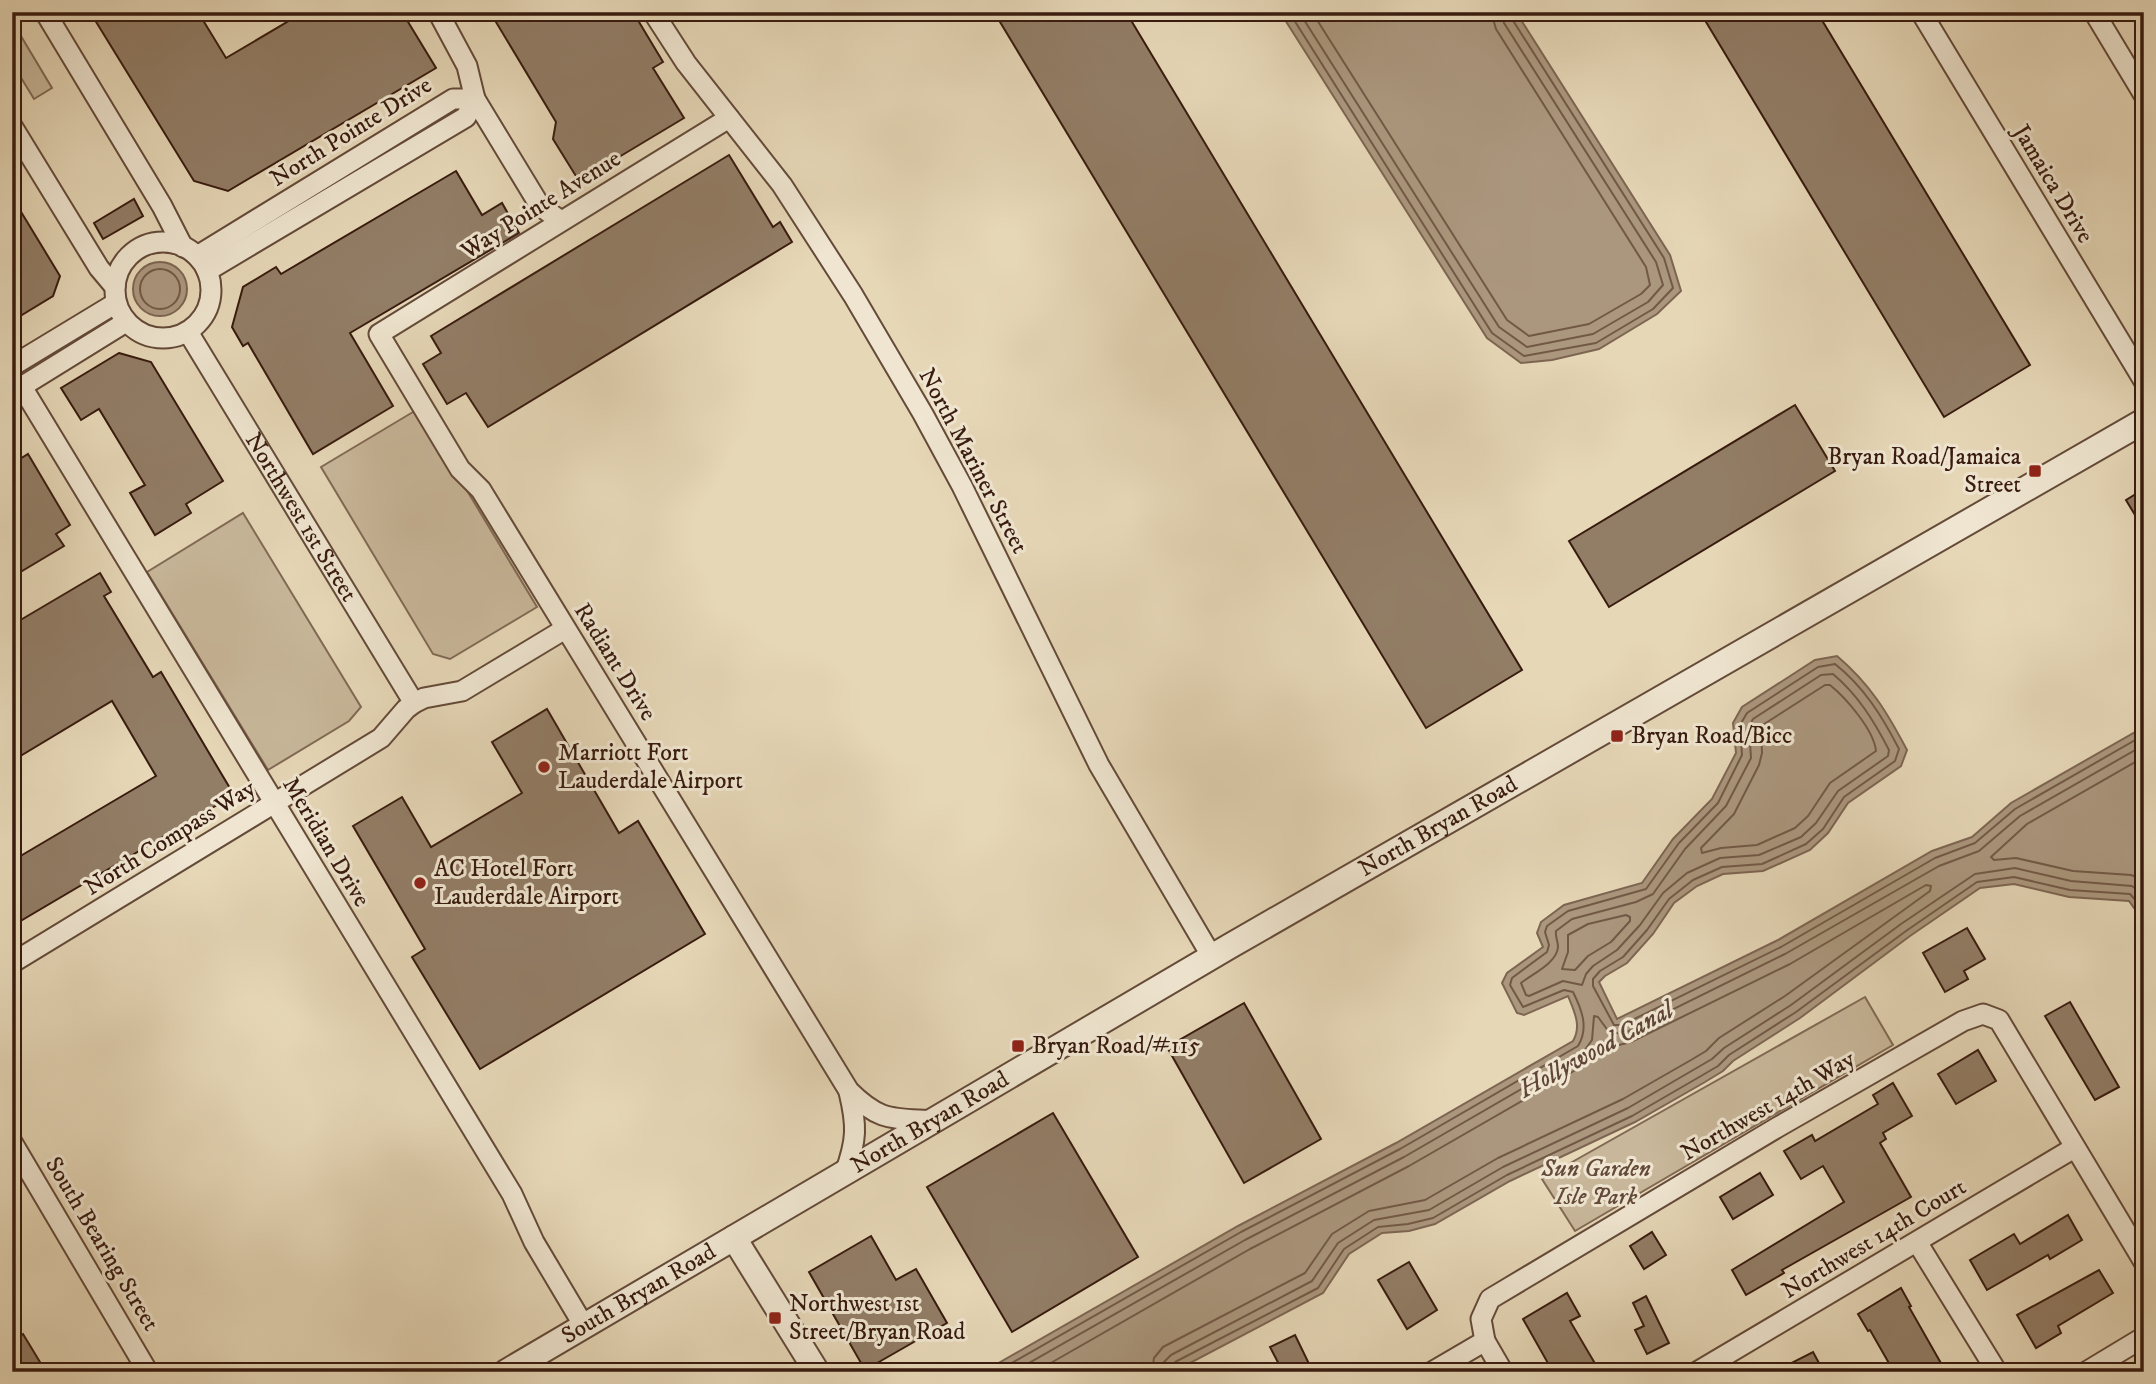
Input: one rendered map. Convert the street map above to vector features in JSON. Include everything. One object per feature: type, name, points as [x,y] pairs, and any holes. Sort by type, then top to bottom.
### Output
[{"type":"street","points":[[12,126],[116,295],[126,321],[149,336],[175,337],[188,332],[206,312],[210,285],[45,12]]},
{"type":"street","points":[[438,12],[467,66],[475,99],[540,206],[561,221]]},
{"type":"street","name":"North Mariner Street","points":[[653,12],[686,63],[782,185],[853,295],[962,486],[1099,765],[1212,957]]},
{"type":"street","name":"Jamaica Drive","points":[[1921,12],[2144,381]]},
{"type":"street","points":[[2094,12],[2144,95]]},
{"type":"street","name":"North Pointe Drive","points":[[196,258],[466,117],[475,99]]},
{"type":"street","name":"Way Pointe Avenue","points":[[379,334],[729,118]]},
{"type":"street","points":[[116,295],[118,272],[138,248],[169,242],[196,258]]},
{"type":"street","points":[[12,366],[116,295]]},
{"type":"street","points":[[17,389],[126,321]]},
{"type":"street","name":"Northwest 1st Street","points":[[188,332],[414,703]]},
{"type":"street","name":"Radiant Drive","points":[[379,334],[460,469],[481,490],[849,1091],[879,1115],[934,1121]]},
{"type":"street","name":"Meridian Drive","points":[[17,389],[512,1194],[534,1242],[584,1325]]},
{"type":"street","name":"North Bryan Road","points":[[734,1238],[1212,957],[2144,421]]},
{"type":"street","points":[[414,703],[424,698],[462,691],[565,629]]},
{"type":"street","name":"North Compass Way","points":[[12,963],[382,738],[414,703]]},
{"type":"street","name":"Northwest 14th Way","points":[[1485,1341],[1481,1319],[1490,1299],[1777,1127],[1964,1021],[1983,1014],[1999,1020],[2074,1148]]},
{"type":"street","name":"Radiant Drive","points":[[845,1173],[856,1138],[849,1091]]},
{"type":"street","name":"South Bearing Street","points":[[12,1142],[148,1372]]},
{"type":"street","points":[[2074,1148],[2144,1262]]},
{"type":"street","name":"Northwest 14th Court","points":[[1697,1372],[2074,1148]]},
{"type":"street","points":[[734,1238],[817,1372]]},
{"type":"street","name":"South Bryan Road","points":[[506,1372],[734,1238]]},
{"type":"street","points":[[1917,1242],[1997,1372]]},
{"type":"street","points":[[2086,1372],[2144,1337]]},
{"type":"street","points":[[1432,1372],[1485,1341],[1503,1372]]},
{"type":"green space","points":[[12,21],[52,88],[34,99],[12,63]]},
{"type":"green space","points":[[418,409],[537,607],[450,659],[433,654],[321,467]]},
{"type":"green space","points":[[243,513],[361,707],[349,721],[268,770],[147,572]]},
{"type":"green space","name":"Sun Garden Isle Park","points":[[1865,997],[1893,1045],[1575,1231],[1542,1179]]},
{"type":"water","points":[[1280,12],[1516,12],[1670,255],[1681,291],[1657,314],[1599,349],[1552,360],[1521,363],[1487,338]]},
{"type":"water","points":[[160,262],[179,270],[187,289],[179,308],[160,316],[141,308],[133,289],[141,270]]},
{"type":"water","name":"Hollywood Canal","points":[[1837,656],[1868,688],[1892,723],[1907,750],[1901,766],[1848,803],[1828,833],[1810,850],[1763,871],[1723,874],[1697,886],[1674,903],[1653,934],[1627,963],[1599,982],[1617,1019],[1778,940],[1932,851],[1972,837],[2011,803],[2144,727],[2144,922],[2129,901],[2069,897],[2014,884],[1980,888],[1800,1018],[1705,1082],[1635,1122],[1510,1181],[1435,1224],[1409,1231],[1382,1233],[1349,1254],[1323,1293],[1173,1372],[983,1372],[1238,1226],[1396,1143],[1573,1041],[1577,1024],[1568,996],[1524,1015],[1517,1013],[1502,983],[1507,973],[1543,947],[1537,933],[1541,922],[1564,905],[1642,883],[1673,839],[1712,799],[1736,753],[1733,723],[1742,707],[1815,660]]},
{"type":"building","points":[[90,12],[198,12],[226,58],[304,12],[402,12],[436,68],[228,191],[194,181]]},
{"type":"building","points":[[490,12],[633,12],[663,62],[653,68],[684,118],[579,181],[553,139],[556,122]]},
{"type":"building","points":[[994,12],[1126,12],[1522,670],[1426,728]]},
{"type":"building","points":[[1700,12],[1817,12],[2030,365],[1944,417]]},
{"type":"building","points":[[729,155],[773,227],[780,222],[792,242],[488,427],[466,393],[447,404],[423,364],[441,353],[431,336]]},
{"type":"building","points":[[456,171],[482,215],[502,203],[519,233],[350,333],[393,406],[313,454],[248,343],[243,346],[232,327],[243,287],[276,267],[281,274]]},
{"type":"building","points":[[12,197],[60,276],[53,296],[12,321]]},
{"type":"building","points":[[134,199],[143,216],[103,239],[94,223]]},
{"type":"building","points":[[119,353],[151,362],[223,481],[186,504],[191,513],[155,535],[130,493],[145,485],[99,409],[81,420],[61,388]]},
{"type":"building","points":[[1795,405],[1835,471],[1609,607],[1569,541]]},
{"type":"building","points":[[28,454],[70,525],[56,534],[64,546],[12,577],[12,464]]},
{"type":"building","points":[[2144,489],[2144,530],[2126,500]]},
{"type":"building","points":[[100,573],[111,592],[104,596],[153,677],[161,672],[234,795],[12,926],[12,861],[156,776],[112,701],[12,761],[12,625]]},
{"type":"building","points":[[547,709],[619,833],[638,821],[705,934],[480,1069],[412,957],[425,949],[353,826],[402,797],[431,847],[522,793],[492,742]]},
{"type":"building","points":[[1967,928],[1985,959],[1964,971],[1968,979],[1945,992],[1923,953]]},
{"type":"building","points":[[2070,1002],[2119,1087],[2095,1100],[2045,1016]]},
{"type":"building","points":[[1244,1003],[1321,1139],[1244,1183],[1167,1047]]},
{"type":"building","points":[[1978,1050],[1996,1081],[1956,1104],[1938,1074]]},
{"type":"building","points":[[1893,1083],[1912,1116],[1883,1133],[1886,1139],[1880,1143],[1911,1197],[1782,1270],[1784,1273],[1746,1295],[1732,1270],[1844,1202],[1823,1166],[1801,1179],[1784,1151],[1812,1135],[1815,1141],[1878,1104],[1873,1095]]},
{"type":"building","points":[[1053,1113],[1138,1257],[1012,1332],[927,1187]]},
{"type":"building","points":[[1760,1173],[1773,1195],[1733,1219],[1720,1197]]},
{"type":"building","points":[[2068,1215],[2082,1240],[2050,1259],[2048,1255],[1987,1290],[1970,1260],[2014,1234],[2020,1244]]},
{"type":"building","points":[[1652,1232],[1666,1255],[1644,1269],[1630,1246]]},
{"type":"building","points":[[871,1236],[896,1280],[916,1269],[947,1323],[865,1370],[809,1272]]},
{"type":"building","points":[[1409,1262],[1437,1310],[1407,1329],[1378,1280]]},
{"type":"building","points":[[2099,1270],[2113,1293],[2058,1326],[2061,1333],[2036,1348],[2017,1315]]},
{"type":"building","points":[[1901,1288],[1946,1372],[1894,1372],[1858,1314]]},
{"type":"building","points":[[1567,1293],[1580,1316],[1570,1321],[1600,1372],[1553,1372],[1523,1319]]},
{"type":"building","points":[[1646,1296],[1669,1343],[1647,1354],[1635,1330],[1644,1326],[1633,1303]]},
{"type":"building","points":[[23,1334],[46,1372],[12,1372],[12,1340]]},
{"type":"building","points":[[1295,1335],[1313,1372],[1283,1372],[1270,1347]]},
{"type":"building","points":[[1813,1352],[1820,1365],[1815,1368],[1817,1372],[1774,1372]]},
{"type":"place","name":"Bryan Road/Jamaica Street","points":[[2035,471]]},
{"type":"place","name":"Bryan Road/Bicc","points":[[1617,736]]},
{"type":"place","name":"Marriott Fort Lauderdale Airport","points":[[544,767]]},
{"type":"place","name":"AC Hotel Fort Lauderdale Airport","points":[[420,883]]},
{"type":"place","name":"Bryan Road/#115","points":[[1018,1046]]},
{"type":"place","name":"Northwest 1st Street/Bryan Road","points":[[775,1318]]}]
